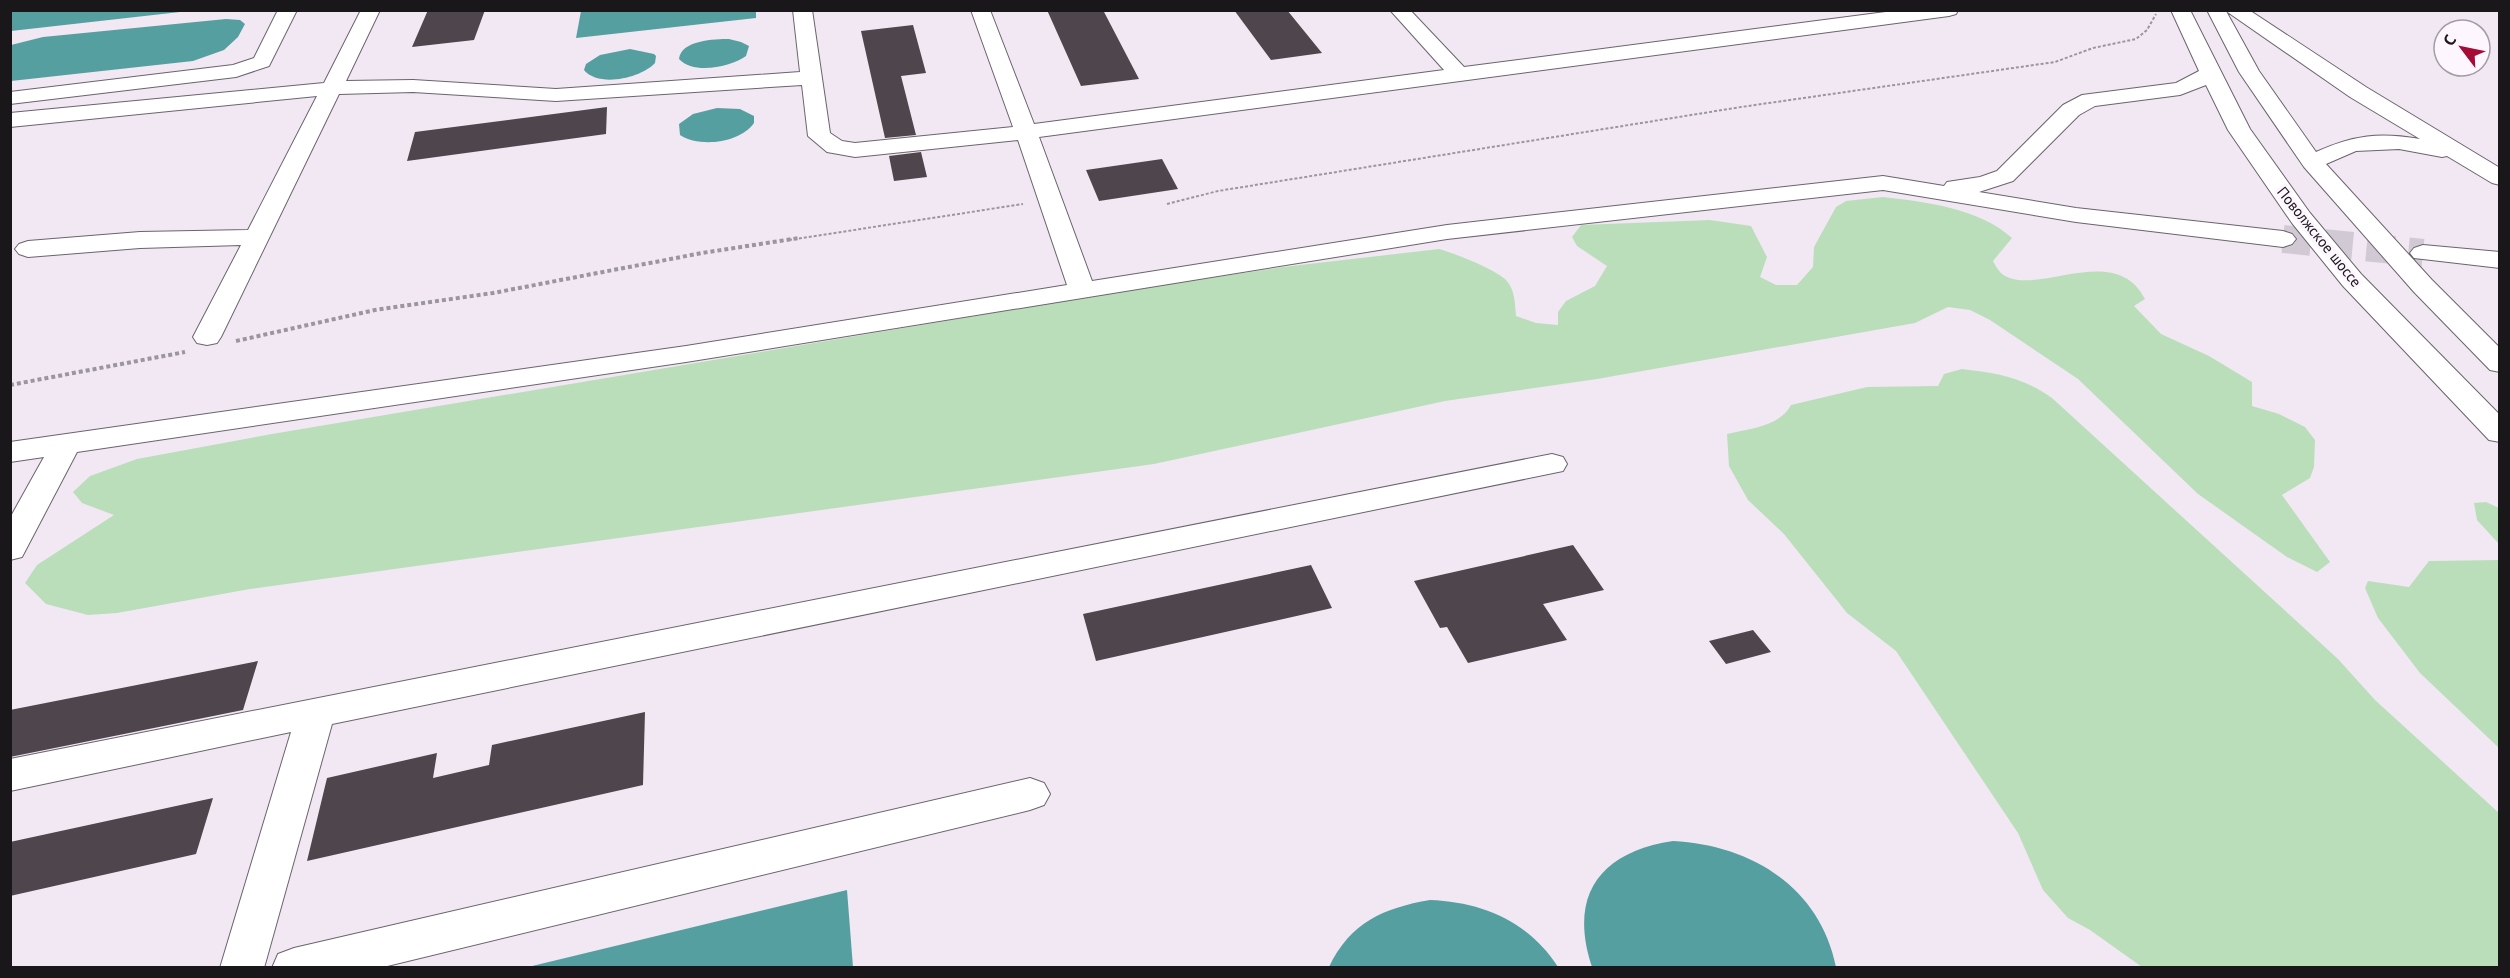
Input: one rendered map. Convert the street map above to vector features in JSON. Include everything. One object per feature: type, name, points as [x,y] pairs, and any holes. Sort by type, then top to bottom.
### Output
[{"type":"street","points":[[10,98],[236,71],[262,62],[288,10]]},
{"type":"street","points":[[198,344],[258,237],[371,10]]},
{"type":"street","points":[[802,10],[819,136],[835,147],[855,150],[1026,132],[1949,10]]},
{"type":"street","points":[[980,10],[1083,292]]},
{"type":"street","points":[[1400,10],[1460,74]]},
{"type":"street","name":"Поволжское шоссе","points":[[2180,10],[2239,130],[2301,218],[2352,280],[2499,433]]},
{"type":"street","points":[[2216,10],[2250,72],[2312,162],[2423,286],[2499,364]]},
{"type":"street","points":[[2235,10],[2358,92],[2499,178]]},
{"type":"street","points":[[1930,190],[1984,184],[2005,176],[2071,110],[2091,100],[2180,89],[2197,82],[2211,72]]},
{"type":"street","points":[[10,120],[334,88],[412,86],[556,95],[811,78]]},
{"type":"street","points":[[2145,92],[2212,111],[2239,130]]},
{"type":"street","points":[[2312,162],[2352,144],[2399,142],[2466,157]]},
{"type":"street","points":[[2028,155],[2025,176],[2038,190],[2076,215]]},
{"type":"street","points":[[10,452],[686,354],[1482,228],[1840,187],[1883,183],[2076,215],[2283,239]]},
{"type":"street","points":[[28,249],[140,240],[258,237]]},
{"type":"street","points":[[2423,253],[2499,260]]},
{"type":"street","points":[[10,549],[66,444]]},
{"type":"street","points":[[10,775],[1552,464]]},
{"type":"street","points":[[242,968],[316,713]]},
{"type":"street","points":[[294,968],[1030,794]]},
{"type":"path","points":[[1167,204],[1218,191],[1608,128],[1871,86],[2055,62],[2093,48],[2136,39],[2148,30],[2149,24],[2156,16],[2155,10]]},
{"type":"path","points":[[235,342],[375,310],[493,293],[702,253],[1051,200]]},
{"type":"path","points":[[10,385],[198,344]]},
{"type":"green space","points":[[1883,197],[1951,208],[1968,213],[1999,228],[2012,238],[1993,261],[2001,273],[2015,279],[2033,280],[2094,272],[2114,273],[2131,282],[2145,299],[2134,306],[2161,334],[2209,356],[2252,382],[2252,406],[2279,414],[2305,427],[2315,440],[2314,467],[2310,478],[2282,495],[2330,562],[2317,572],[2287,557],[2198,494],[2078,379],[1990,320],[1970,310],[1948,307],[1915,323],[1597,379],[1445,401],[1154,464],[250,589],[117,613],[88,615],[46,604],[25,583],[37,565],[114,515],[82,503],[73,492],[90,476],[137,459],[272,434],[1148,287],[1283,267],[1439,249],[1483,266],[1505,279],[1513,291],[1516,316],[1536,323],[1558,325],[1558,312],[1566,301],[1595,286],[1607,266],[1577,246],[1572,237],[1581,225],[1710,220],[1751,226],[1767,257],[1760,277],[1776,285],[1797,285],[1813,267],[1814,247],[1836,207],[1846,201]]},
{"type":"green space","points":[[1962,369],[2009,377],[2030,385],[2052,398],[2338,659],[2375,700],[2499,813],[2499,967],[2142,967],[2090,930],[2068,918],[2043,890],[2018,833],[1896,651],[1847,613],[1784,534],[1748,500],[1729,466],[1727,434],[1772,422],[1786,412],[1791,405],[1867,387],[1938,386],[1944,374]]},
{"type":"green space","points":[[2486,502],[2499,508],[2499,544],[2477,520],[2474,503]]},
{"type":"green space","points":[[2500,560],[2499,748],[2420,673],[2378,618],[2365,588],[2368,581],[2409,587],[2429,561]]},
{"type":"water","points":[[11,10],[189,10],[189,11],[11,31]]},
{"type":"water","points":[[756,10],[756,18],[576,38],[581,11]]},
{"type":"water","points":[[226,19],[240,20],[245,24],[238,37],[224,50],[193,61],[11,81],[11,45],[43,37]]},
{"type":"water","points":[[729,39],[749,46],[746,56],[712,68],[694,67],[679,59],[681,53],[692,44],[708,40]]},
{"type":"water","points":[[630,49],[654,54],[655,63],[640,73],[620,79],[599,79],[584,70],[586,64],[600,55]]},
{"type":"water","points":[[717,108],[740,109],[754,116],[754,123],[739,135],[719,141],[698,141],[680,135],[679,124],[693,114]]},
{"type":"water","points":[[1673,841],[1702,844],[1729,851],[1755,862],[1778,876],[1798,893],[1815,914],[1828,939],[1836,967],[1592,967],[1584,918],[1588,898],[1596,881],[1609,867],[1626,855]]},
{"type":"water","points":[[847,890],[853,967],[528,967]]},
{"type":"water","points":[[1430,900],[1468,905],[1503,917],[1533,938],[1558,967],[1329,967],[1347,939],[1370,920],[1397,908]]},
{"type":"building","points":[[428,10],[485,10],[474,40],[412,47]]},
{"type":"building","points":[[1047,10],[1103,10],[1139,79],[1081,86]]},
{"type":"building","points":[[1234,10],[1287,10],[1322,53],[1271,60]]},
{"type":"building","points":[[913,25],[926,73],[901,76],[916,135],[885,138],[861,31]]},
{"type":"building","points":[[607,107],[606,134],[407,161],[415,132]]},
{"type":"building","points":[[921,152],[927,177],[894,181],[889,156]]},
{"type":"building","points":[[1162,159],[1178,189],[1099,201],[1086,170]]},
{"type":"building","points":[[1573,545],[1604,590],[1543,604],[1567,640],[1468,663],[1447,627],[1440,628],[1414,581]]},
{"type":"building","points":[[1311,565],[1332,608],[1096,661],[1083,614]]},
{"type":"building","points":[[1753,630],[1771,652],[1726,664],[1709,641]]},
{"type":"building","points":[[258,661],[243,710],[10,757],[10,710]]},
{"type":"building","points":[[645,712],[643,785],[307,861],[327,778],[437,753],[433,778],[489,765],[492,745]]},
{"type":"building","points":[[213,798],[196,854],[10,896],[10,842]]},
{"type":"tunnel","points":[[2291,240],[2283,239],[2423,253]]}]
